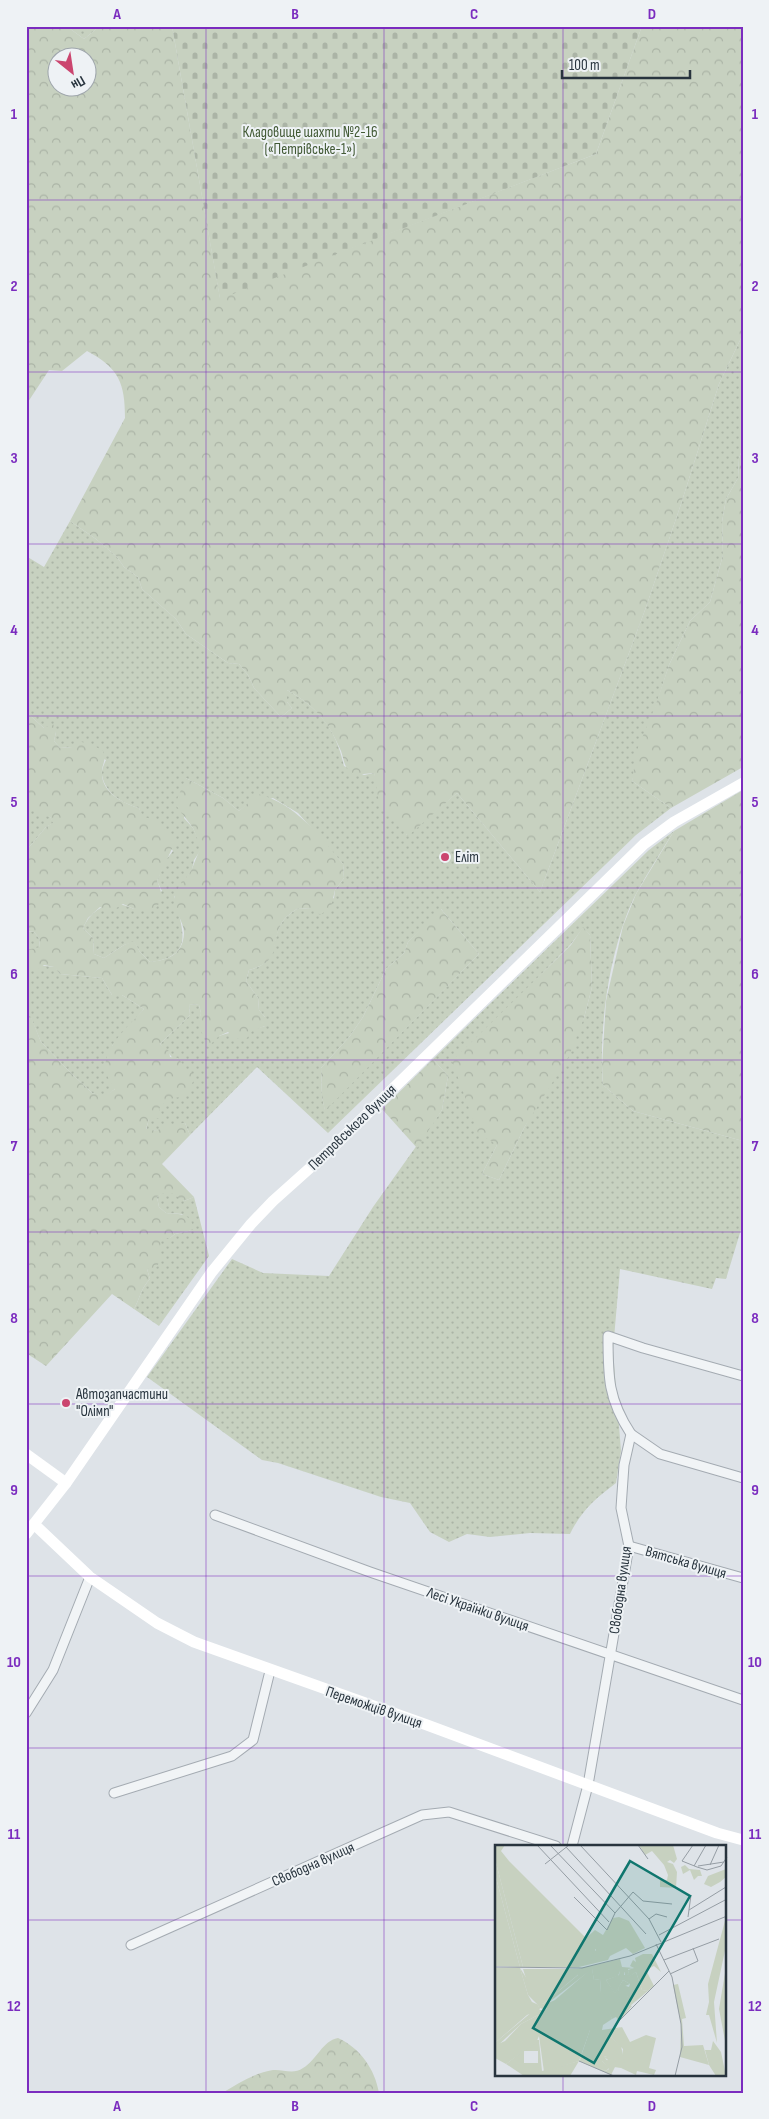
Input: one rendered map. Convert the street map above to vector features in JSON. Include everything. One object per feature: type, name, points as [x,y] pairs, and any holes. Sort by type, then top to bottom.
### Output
[{"type":"main road","name":"Петровського вулиця","points":[[26,1534],[66,1483],[211,1273],[272,1201],[330,1150],[644,844],[674,822],[743,783]]},
{"type":"main road","points":[[26,1454],[66,1483]]},
{"type":"main road","name":"Переможців вулиця","points":[[34,1524],[90,1577],[157,1624],[194,1642],[743,1840]]},
{"type":"street","points":[[743,1376],[643,1348],[608,1336],[608,1380],[617,1413],[631,1434],[660,1454],[743,1478]]},
{"type":"street","name":"Свободна вулиця","points":[[572,1845],[588,1785],[629,1546],[621,1508],[624,1465],[631,1434]]},
{"type":"street","name":"Лесі Українки вулиця","points":[[215,1515],[361,1568],[743,1700]]},
{"type":"street","name":"Вятська вулиця","points":[[629,1546],[743,1578]]},
{"type":"street","points":[[26,1712],[53,1670],[90,1577]]},
{"type":"street","points":[[114,1793],[232,1756],[253,1740],[270,1671]]},
{"type":"street","name":"Свободна вулиця","points":[[131,1945],[422,1815],[449,1812],[553,1845]]},
{"type":"green space","points":[[26,26],[70,26],[69,28],[84,39],[100,26],[172,26],[220,298],[596,154],[642,26],[743,26],[743,334],[719,384],[645,610],[540,892],[457,793],[408,836],[388,815],[379,802],[374,773],[353,775],[346,766],[331,731],[313,708],[287,690],[287,702],[292,708],[281,717],[254,688],[248,675],[239,664],[228,663],[186,634],[176,619],[142,589],[138,577],[124,567],[117,557],[96,539],[70,521],[125,418],[124,395],[113,370],[98,357],[87,351],[62,371],[49,370],[26,405]]},
{"type":"green space","points":[[70,26],[100,26],[84,39],[69,28]]},
{"type":"green space","name":"Кладовище шахти №2-16 («Петрівське-1»)","points":[[172,26],[642,26],[596,154],[220,299]]},
{"type":"green space","points":[[743,334],[743,448],[739,458],[738,478],[726,499],[722,522],[723,555],[710,602],[690,621],[669,665],[632,781],[671,808],[636,835],[328,1133],[257,1067],[190,1135],[185,1123],[157,1131],[146,1130],[149,1118],[164,1102],[172,1097],[184,1072],[160,1044],[190,1015],[189,1004],[199,1005],[201,1013],[199,1024],[219,1036],[265,1026],[265,1017],[259,1010],[258,998],[246,981],[249,970],[267,962],[271,956],[279,929],[288,916],[298,908],[311,909],[334,898],[335,890],[344,878],[343,864],[298,813],[273,798],[248,804],[239,811],[223,798],[186,778],[184,818],[193,828],[202,848],[194,860],[192,870],[174,897],[182,931],[180,948],[174,954],[164,959],[150,962],[140,952],[134,942],[124,945],[104,958],[94,954],[93,938],[83,928],[87,921],[104,906],[118,904],[134,909],[162,891],[157,881],[165,861],[173,851],[142,817],[139,808],[121,801],[107,788],[102,773],[106,760],[72,747],[60,748],[54,741],[56,732],[44,728],[26,712],[26,556],[44,567],[70,521],[96,539],[117,557],[124,567],[138,577],[142,589],[176,619],[186,634],[228,663],[239,664],[248,675],[254,688],[281,717],[292,708],[287,702],[287,690],[317,712],[331,730],[341,753],[344,766],[364,775],[374,773],[377,782],[407,835],[457,793],[540,892],[645,610],[719,384]],"holes":[[[441,909],[479,954],[325,1110],[322,1097],[321,1068],[350,1036],[363,1017],[386,969],[404,953],[408,942]]]},
{"type":"green space","points":[[743,448],[743,767],[671,808],[632,781],[637,750],[655,707],[669,665],[690,621],[710,602],[723,555],[722,522],[726,499],[738,478],[739,458]]},
{"type":"green space","points":[[26,712],[44,728],[53,724],[56,732],[54,741],[60,748],[72,747],[77,741],[91,744],[103,751],[103,781],[110,792],[127,804],[139,808],[143,817],[153,819],[176,840],[157,881],[161,897],[159,904],[153,911],[134,909],[123,904],[110,912],[100,907],[88,918],[83,928],[93,938],[94,954],[104,958],[134,941],[140,952],[150,962],[168,958],[181,947],[184,929],[175,908],[174,899],[177,891],[192,869],[201,848],[193,828],[175,804],[186,778],[223,798],[239,811],[258,794],[284,805],[306,822],[334,853],[343,864],[344,878],[335,890],[331,907],[320,915],[311,909],[298,908],[286,917],[276,937],[272,956],[260,966],[249,970],[246,981],[258,998],[259,1010],[265,1017],[265,1026],[252,1031],[247,1038],[235,1039],[228,1032],[219,1036],[208,1047],[198,1024],[201,1013],[199,1005],[189,1004],[190,1015],[160,1044],[169,1051],[170,1057],[178,1058],[184,1066],[184,1072],[192,1073],[195,1078],[185,1097],[173,1098],[164,1103],[159,1109],[164,1118],[149,1119],[146,1129],[157,1131],[164,1125],[185,1123],[190,1135],[162,1164],[194,1197],[184,1201],[168,1192],[157,1197],[159,1207],[166,1213],[180,1214],[188,1217],[191,1220],[193,1230],[175,1234],[170,1238],[162,1238],[159,1263],[157,1267],[147,1269],[150,1279],[134,1309],[112,1294],[46,1366],[26,1353],[26,1014],[31,1017],[41,1042],[92,1093],[105,1096],[115,1089],[107,1075],[105,1066],[111,1048],[144,1009],[122,995],[112,995],[102,978],[60,974],[54,967],[44,965],[37,970],[26,964],[26,950],[40,947],[39,938],[34,932],[26,931],[26,851],[46,827],[53,823],[50,817],[42,815],[26,802]]},
{"type":"green space","points":[[743,790],[743,1141],[633,1111],[603,1085],[602,1066],[606,1001],[623,926],[636,894],[674,831]]},
{"type":"green space","points":[[26,802],[50,817],[54,823],[46,827],[26,851]]},
{"type":"green space","points":[[674,831],[636,894],[619,937],[604,1013],[602,1038],[603,1085],[633,1111],[743,1141],[743,1223],[726,1279],[716,1278],[712,1289],[620,1269],[613,1350],[621,1451],[616,1483],[602,1494],[579,1518],[570,1534],[530,1533],[490,1537],[467,1534],[449,1542],[430,1532],[410,1503],[381,1497],[278,1463],[262,1460],[147,1377],[232,1259],[263,1273],[329,1276],[373,1207],[442,1110],[448,1076],[433,1059],[649,850]],"holes":[[[583,928],[590,935],[592,987],[584,1018],[524,1128],[499,1180],[482,1174],[497,1145],[517,999],[571,944]]]},
{"type":"green space","points":[[440,908],[479,954],[325,1111],[322,1097],[321,1068],[350,1036],[363,1017],[386,969],[404,953],[408,942]]},
{"type":"green space","points":[[583,927],[590,935],[592,987],[584,1018],[569,1056],[524,1128],[499,1180],[482,1174],[497,1145],[478,1133],[452,1061],[571,945]]},
{"type":"green space","points":[[26,931],[34,932],[39,938],[40,948],[26,950]]},
{"type":"green space","points":[[26,964],[55,967],[60,974],[102,978],[112,995],[122,995],[144,1009],[112,1046],[115,1089],[105,1097],[92,1093],[41,1042],[31,1018],[26,1014]]},
{"type":"green space","points":[[433,1059],[448,1076],[442,1110],[417,1148],[382,1109]]},
{"type":"green space","points":[[165,1191],[173,1192],[184,1201],[194,1197],[209,1256],[159,1326],[134,1309],[150,1279],[147,1269],[162,1237],[170,1238],[175,1234],[193,1230],[182,1214],[166,1213],[159,1207],[157,1197]]},
{"type":"green space","points":[[338,2038],[360,2053],[374,2076],[379,2093],[222,2093],[246,2079],[266,2071],[299,2070],[308,2065],[328,2043]]},
{"type":"place","name":"Еліт","points":[[445,857]]},
{"type":"place","name":"Автозапчастини \"Олімп\"","points":[[66,1403]]}]
